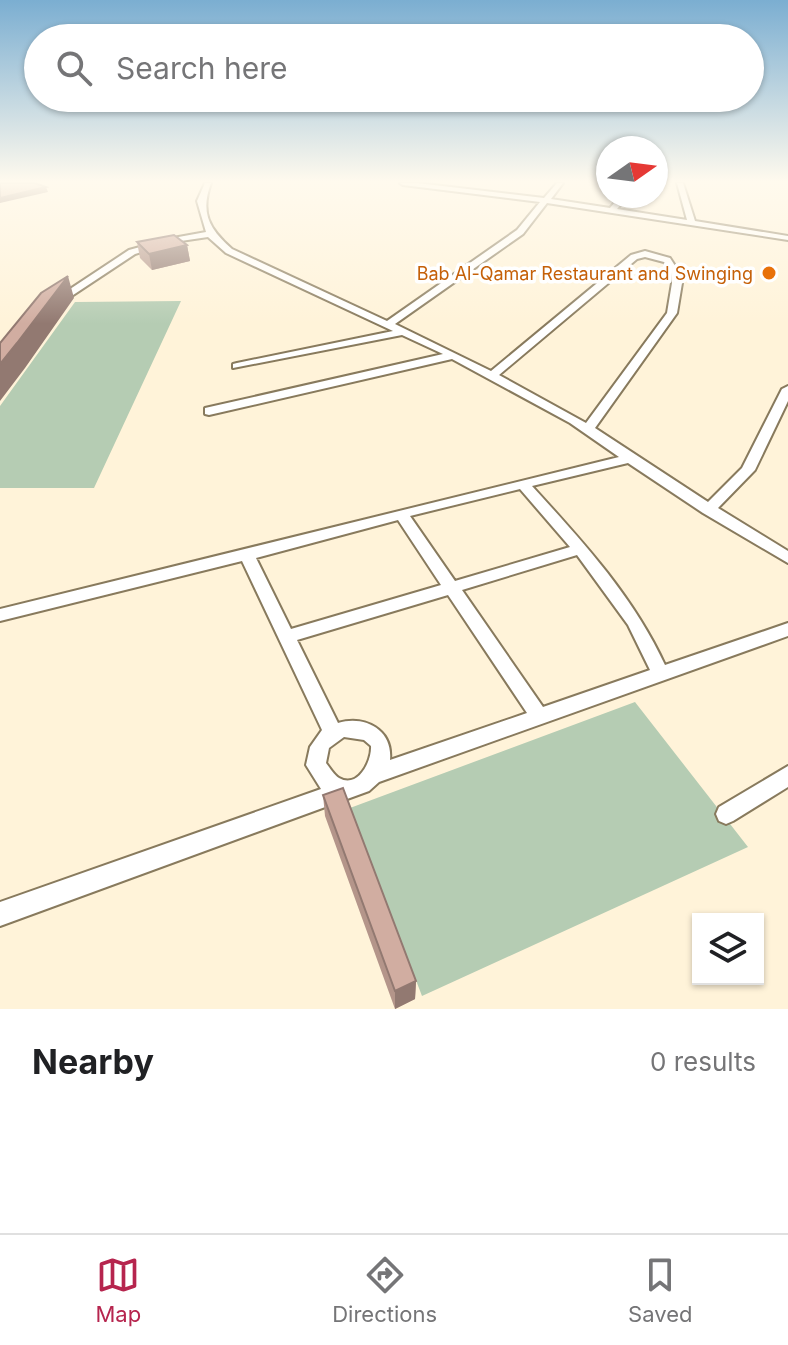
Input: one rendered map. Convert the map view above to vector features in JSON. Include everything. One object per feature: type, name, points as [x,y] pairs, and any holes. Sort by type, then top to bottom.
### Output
[{"type":"street","points":[[209,230],[229,251],[453,355],[588,429],[708,510],[788,558]]},
{"type":"street","points":[[387,325],[522,230]]},
{"type":"street","points":[[737,230],[788,238]]},
{"type":"street","points":[[50,307],[132,252],[173,240],[210,234]]},
{"type":"street","points":[[491,376],[634,257],[645,254],[667,260],[675,272],[677,283],[672,313],[588,429]]},
{"type":"street","points":[[237,366],[403,332]]},
{"type":"street","points":[[209,411],[453,355]]},
{"type":"street","points":[[708,510],[748,470],[788,389]]},
{"type":"street","points":[[0,615],[631,458]]},
{"type":"street","points":[[523,484],[634,616],[661,674]]},
{"type":"street","points":[[401,514],[539,716]]},
{"type":"street","points":[[287,637],[580,549]]},
{"type":"street","points":[[247,555],[333,733]]},
{"type":"street","points":[[0,914],[371,781],[378,773],[788,629]]},
{"type":"street","points":[[349,788],[327,782],[316,765],[319,746],[333,733],[354,729],[373,736],[382,753],[378,773]]},
{"type":"street","points":[[726,814],[788,775]]},
{"type":"green space","points":[[181,301],[94,488],[0,488],[0,406],[75,302]]},
{"type":"green space","points":[[635,702],[748,847],[422,996],[350,808]]},
{"type":"building","points":[[174,235],[187,245],[149,254],[137,242]]},
{"type":"building","points":[[68,276],[0,364],[0,343],[41,293]]},
{"type":"building","points":[[343,788],[416,981],[395,991],[323,795]]},
{"type":"place","name":"Bab Al-Qamar Restaurant and Swinging","points":[[769,273]]}]
